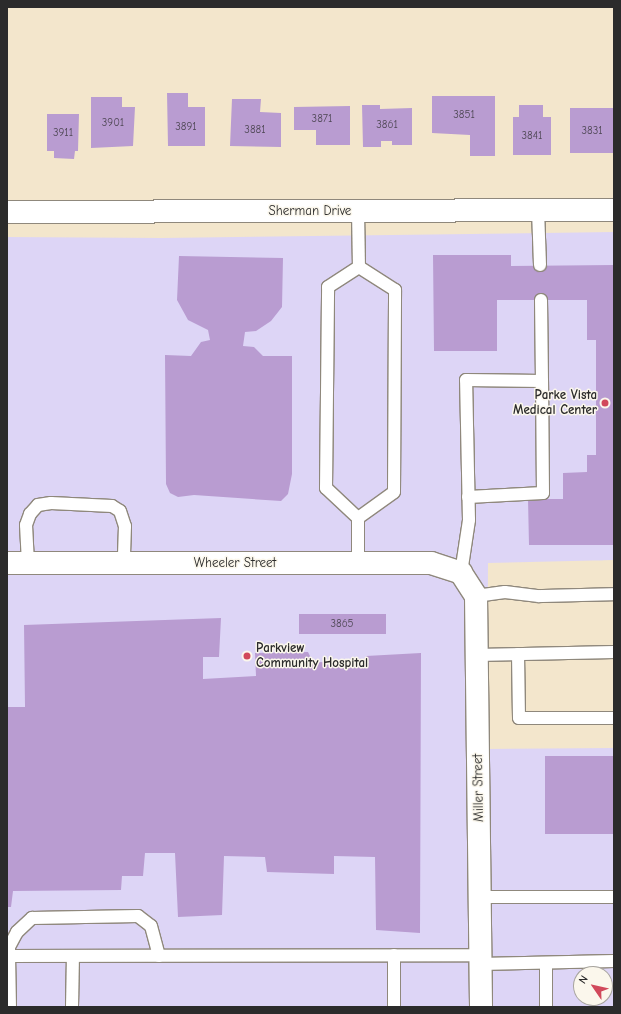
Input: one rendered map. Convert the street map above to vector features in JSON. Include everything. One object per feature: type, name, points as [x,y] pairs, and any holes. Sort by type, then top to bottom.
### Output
[{"type":"street","name":"Sherman Drive","points":[[7,212],[614,210]]},
{"type":"street","name":"Wheeler Street","points":[[17,563],[431,563],[461,572]]},
{"type":"street","points":[[461,572],[476,596]]},
{"type":"street","name":"Miller Street","points":[[476,596],[481,1007]]},
{"type":"lane","points":[[538,210],[540,265]]},
{"type":"lane","points":[[358,211],[359,267]]},
{"type":"lane","points":[[358,563],[358,518],[326,488],[328,287],[359,267]]},
{"type":"lane","points":[[358,518],[394,492],[395,298],[395,290],[359,267]]},
{"type":"lane","points":[[468,497],[543,493],[541,300]]},
{"type":"lane","points":[[461,572],[468,520],[466,380],[542,381]]},
{"type":"lane","points":[[17,563],[30,514],[38,505],[51,503],[112,506],[120,511],[125,526],[124,563]]},
{"type":"lane","points":[[476,596],[505,592],[538,596],[614,594]]},
{"type":"lane","points":[[477,655],[614,652]]},
{"type":"lane","points":[[518,654],[519,718],[614,718]]},
{"type":"lane","points":[[480,897],[614,898]]},
{"type":"lane","points":[[10,1007],[9,947],[18,932],[32,918],[138,916],[151,926],[159,956]]},
{"type":"lane","points":[[394,955],[394,1007]]},
{"type":"lane","points":[[8,956],[394,955],[546,962],[614,961]]},
{"type":"lane","points":[[72,1007],[73,956]]},
{"type":"lane","points":[[546,962],[546,1007]]},
{"type":"shaded area","name":"Parkview Community Hospital","points":[[614,232],[614,560],[488,563],[487,749],[614,748],[614,1007],[7,1007],[7,237],[162,238]]},
{"type":"building","points":[[167,93],[188,93],[188,107],[205,107],[205,146],[168,146]]},
{"type":"building","points":[[432,96],[495,96],[495,156],[470,156],[470,135],[432,133]]},
{"type":"building","points":[[91,97],[122,97],[122,107],[135,107],[133,146],[91,148]]},
{"type":"building","points":[[232,99],[261,99],[260,112],[281,113],[281,147],[230,146]]},
{"type":"building","points":[[362,105],[380,105],[380,109],[412,108],[412,145],[392,145],[392,141],[381,141],[381,147],[363,147]]},
{"type":"building","points":[[519,105],[543,105],[543,117],[551,117],[551,155],[513,155],[513,117],[519,117]]},
{"type":"building","points":[[350,106],[350,145],[316,145],[316,130],[294,130],[294,107]]},
{"type":"building","points":[[570,108],[614,108],[614,153],[570,153]]},
{"type":"building","points":[[47,114],[79,114],[78,151],[75,151],[74,159],[54,158],[54,151],[47,151]]},
{"type":"building","name":"Parke Vista Medical Center","points":[[433,255],[511,255],[511,266],[614,265],[614,545],[529,545],[528,499],[563,499],[563,473],[587,472],[587,455],[596,455],[596,340],[587,340],[587,300],[497,300],[497,351],[434,351]]},
{"type":"building","points":[[179,256],[283,258],[282,307],[271,321],[256,331],[245,332],[243,346],[254,347],[263,356],[292,356],[292,474],[288,494],[281,501],[194,495],[178,497],[170,493],[166,484],[165,355],[191,356],[201,342],[210,340],[208,330],[188,320],[177,300]]},
{"type":"building","name":"Parkview Community Hospital","points":[[299,614],[386,614],[386,634],[299,634]]},
{"type":"building","points":[[221,618],[219,657],[203,657],[203,679],[256,676],[255,653],[308,652],[313,662],[369,663],[366,656],[421,653],[420,933],[376,930],[375,857],[334,856],[334,874],[267,872],[265,857],[224,856],[222,915],[178,917],[175,853],[145,853],[143,876],[122,876],[121,890],[13,891],[11,907],[7,907],[7,707],[25,707],[24,625]]},
{"type":"building","points":[[545,756],[614,756],[614,834],[545,834]]},
{"type":"place","name":"Parke Vista Medical Center","points":[[605,403]]},
{"type":"place","name":"Parkview Community Hospital","points":[[247,656]]}]
